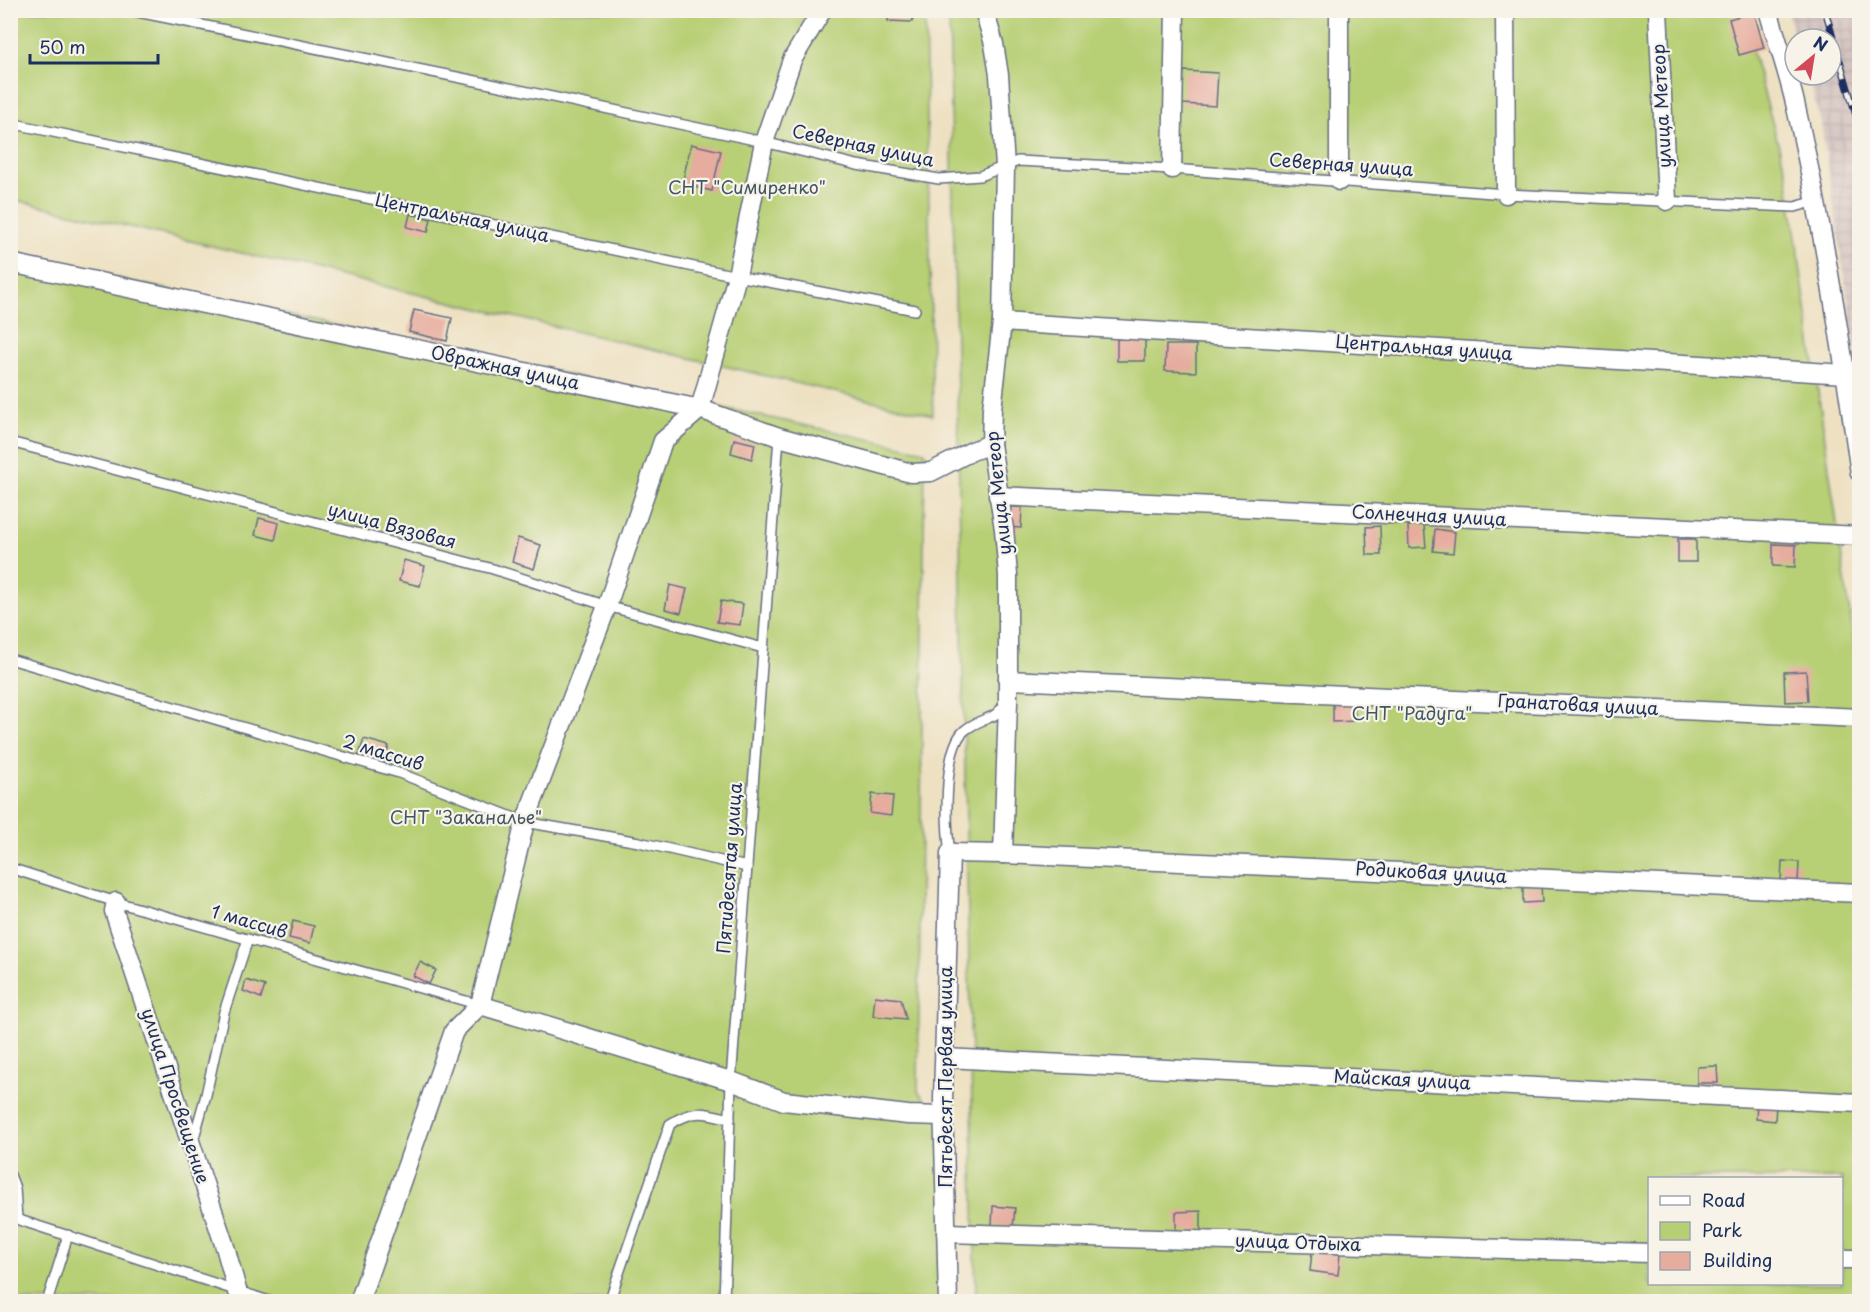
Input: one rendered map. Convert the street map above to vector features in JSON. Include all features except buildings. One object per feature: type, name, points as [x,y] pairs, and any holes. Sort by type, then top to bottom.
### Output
[{"type":"street","points":[[359,1302],[454,1031],[480,1005],[525,822],[607,606],[663,441],[700,410],[737,276],[764,142],[792,60],[822,10]]},
{"type":"street","name":"улица Метеор","points":[[984,10],[994,44],[999,75],[1005,167],[1002,322],[992,409],[991,444],[1004,530],[1008,575],[1008,702],[1003,854]]},
{"type":"street","points":[[1172,169],[1175,10]]},
{"type":"street","points":[[1339,181],[1340,10]]},
{"type":"street","points":[[1505,10],[1506,194]]},
{"type":"street","name":"улица Метеор","points":[[1658,10],[1667,201]]},
{"type":"street","points":[[1768,10],[1797,110],[1816,201],[1846,374],[1860,473]]},
{"type":"street","name":"Овражная улица","points":[[10,263],[700,410],[779,437],[911,473],[931,472],[991,444]]},
{"type":"street","name":"Центральная улица","points":[[1002,322],[1846,374]]},
{"type":"street","name":"Солнечная улица","points":[[998,496],[1860,536]]},
{"type":"street","name":"Гранатовая улица","points":[[1008,680],[1860,718]]},
{"type":"street","points":[[950,853],[1003,854]]},
{"type":"street","name":"Пятьдесят Первая улица","points":[[948,1302],[943,1116],[950,853]]},
{"type":"street","name":"Родиковая улица","points":[[1003,854],[1860,893]]},
{"type":"street","name":"улица Просвещение","points":[[116,902],[114,912],[237,1290]]},
{"type":"street","points":[[480,1005],[731,1081],[784,1101],[908,1115],[943,1116]]},
{"type":"street","name":"Майская улица","points":[[945,1058],[1860,1103]]},
{"type":"street","name":"улица Отдыха","points":[[946,1233],[1648,1253]]},
{"type":"street","points":[[1843,1259],[1860,1260]]},
{"type":"lane","name":"Северная улица","points":[[128,10],[486,82],[764,142],[857,165],[939,179],[980,176],[1018,161],[1172,169],[1506,194],[1796,207],[1816,201]]},
{"type":"lane","name":"Центральная улица","points":[[10,123],[737,276],[915,310]]},
{"type":"lane","name":"Пятидесятая улица","points":[[724,1302],[731,1081],[779,437]]},
{"type":"lane","name":"улица Вязовая","points":[[10,442],[494,569],[607,606],[763,648]]},
{"type":"lane","name":"2 массив","points":[[10,659],[399,773],[525,822],[639,842],[747,867]]},
{"type":"lane","points":[[950,853],[947,831],[948,783],[955,749],[962,733],[975,723],[995,715],[1008,702]]},
{"type":"lane","name":"1 массив","points":[[10,868],[116,902],[480,1005]]},
{"type":"lane","points":[[191,1146],[206,1095],[224,1012],[248,939]]},
{"type":"lane","points":[[609,1302],[670,1124],[686,1114],[707,1113],[730,1119]]},
{"type":"lane","points":[[10,1175],[15,1188],[14,1218],[272,1302]]},
{"type":"lane","points":[[47,1302],[68,1235]]},
{"type":"shaded area","points":[[1787,11],[1859,11],[1859,372],[1821,122],[1811,87],[1843,87],[1843,27],[1792,27]]},
{"type":"green space","name":"СНТ \"Симиренко\"","points":[[11,11],[925,11],[933,415],[11,199]]},
{"type":"green space","name":"СНТ \"Радуга\"","points":[[949,11],[1741,11],[1787,175],[1859,677],[1859,1301],[976,1301]]},
{"type":"green space","name":"СНТ \"Заканалье\"","points":[[10,251],[91,273],[925,451],[918,1091],[952,1132],[951,1301],[11,1301]]},
{"type":"railway","points":[[1825,10],[1860,129]]}]
